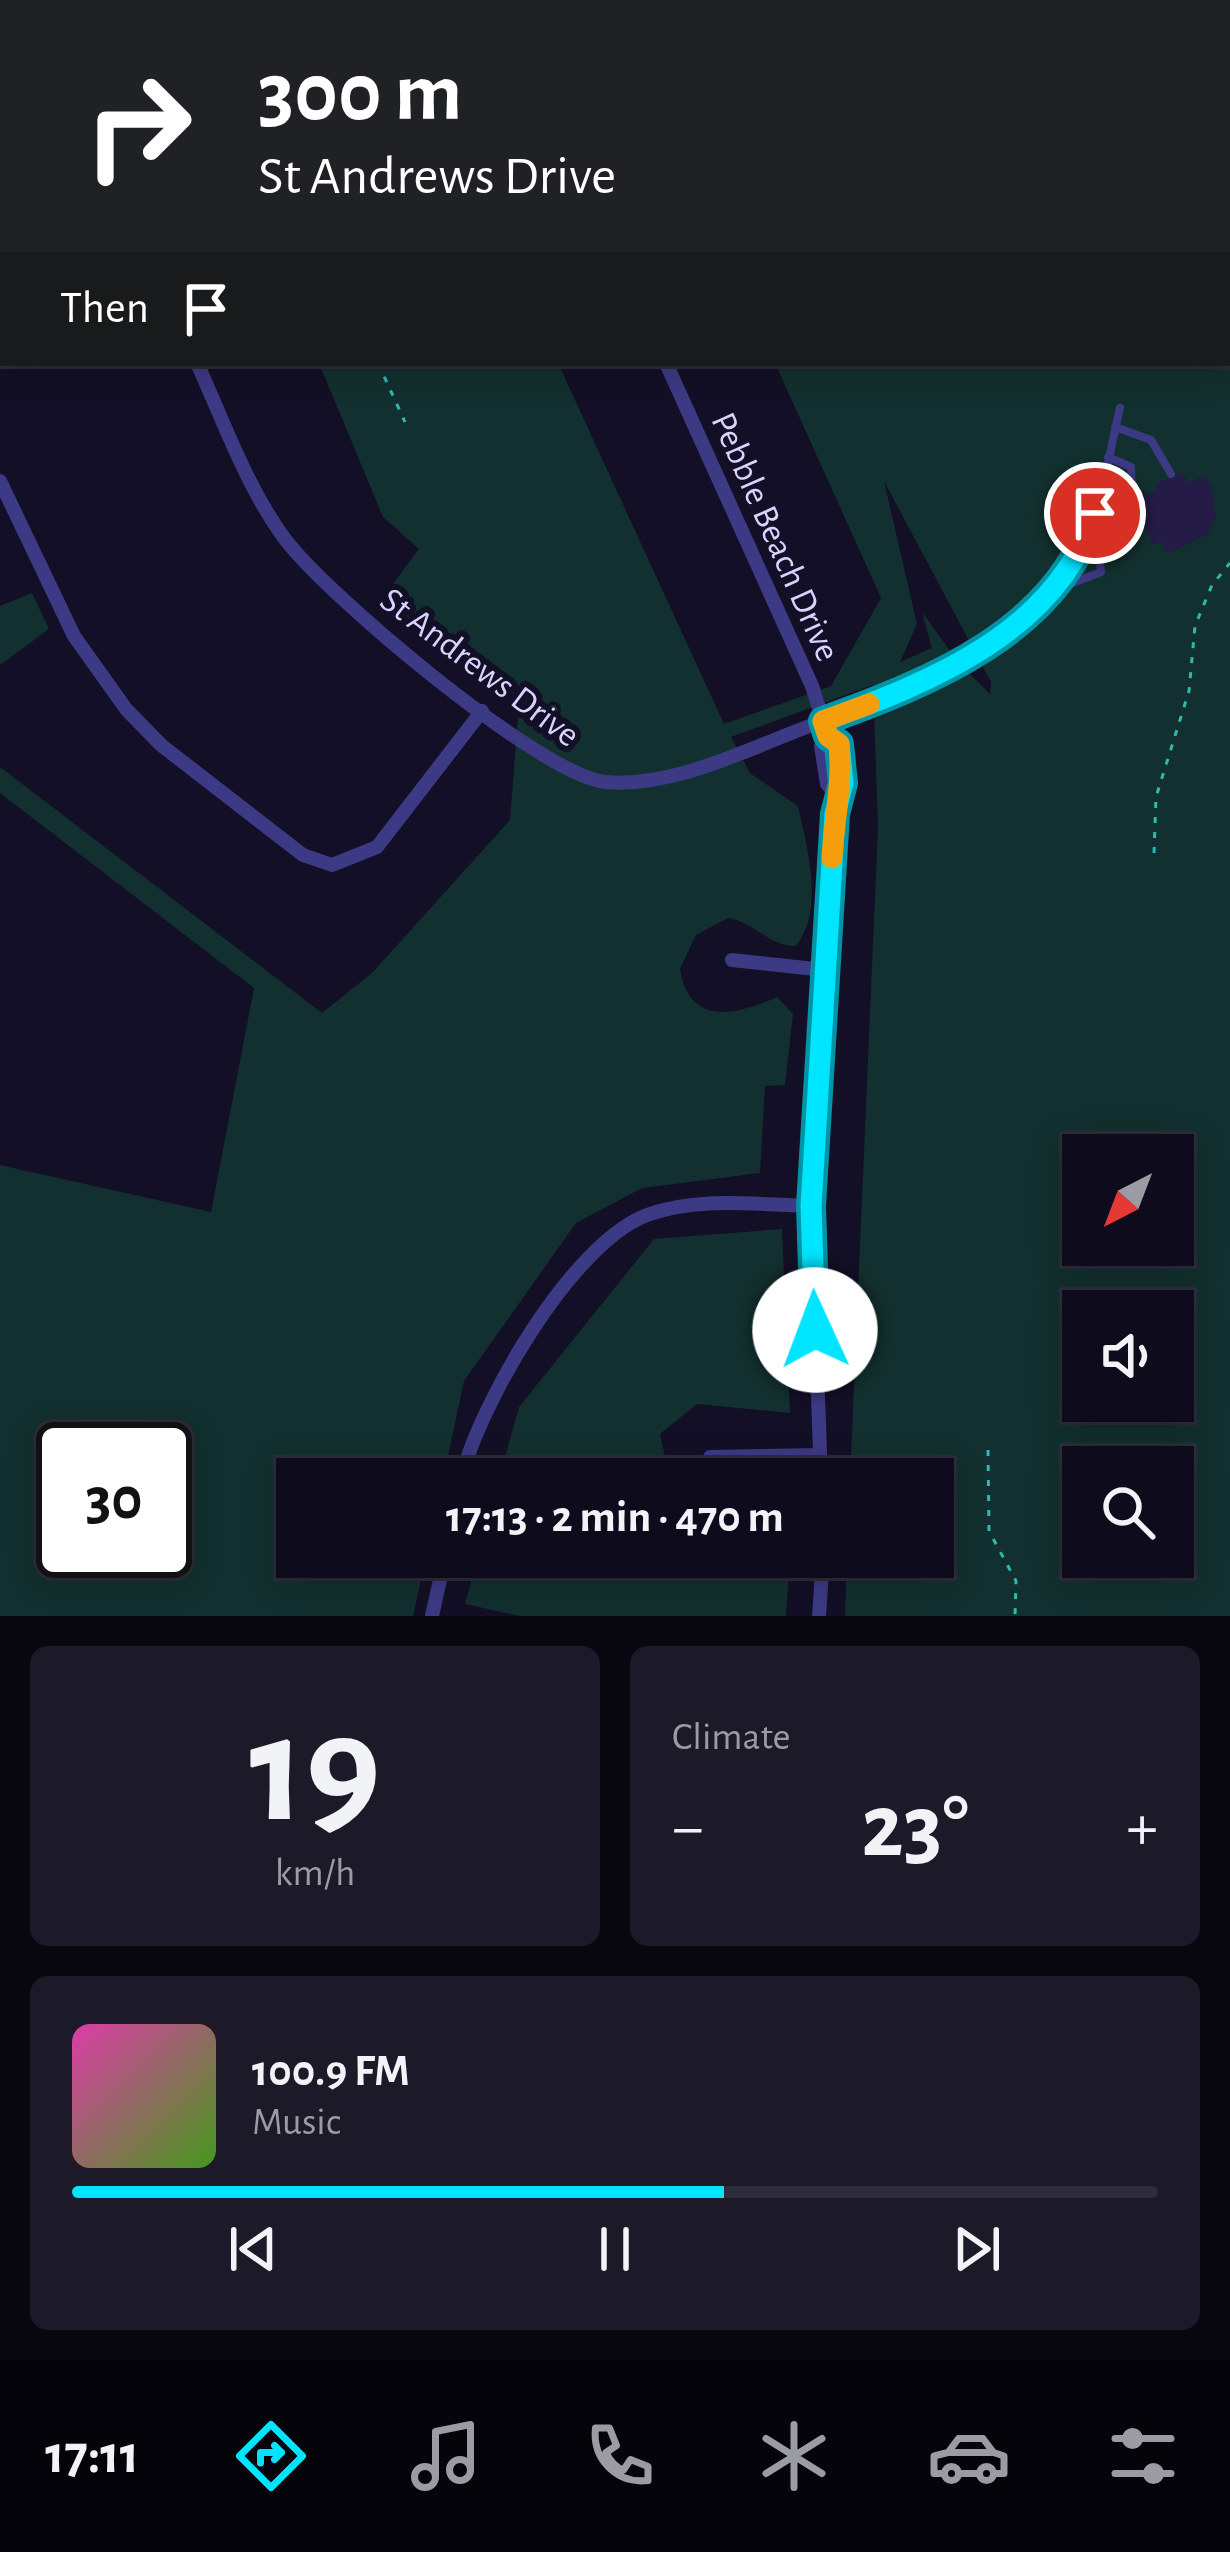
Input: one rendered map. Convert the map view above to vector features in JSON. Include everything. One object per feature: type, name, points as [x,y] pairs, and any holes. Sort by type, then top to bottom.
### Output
[{"type":"street","name":"St Andrews Drive","points":[[198,366],[266,512],[302,562],[482,711],[562,767],[584,778],[626,782],[673,773],[825,728]]},
{"type":"street","name":"Pebble Beach Drive","points":[[667,366],[825,728],[821,746],[827,784],[837,796],[811,1206],[820,1455]]},
{"type":"street","points":[[0,481],[74,636],[126,709],[161,745],[303,855],[332,865],[376,847],[482,711]]},
{"type":"street","points":[[732,960],[824,970]]},
{"type":"street","points":[[468,1458],[483,1413],[511,1363],[593,1254],[615,1233],[642,1216],[671,1208],[811,1206]]},
{"type":"street","points":[[710,1457],[820,1455]]},
{"type":"street","points":[[432,1616],[440,1578]]},
{"type":"street","points":[[819,1616],[822,1578]]},
{"type":"lane","name":"St Andrews Drive","points":[[825,728],[934,679],[1053,591],[1094,518],[1120,407]]},
{"type":"lane","points":[[1115,427],[1151,440],[1172,474]]},
{"type":"lane","points":[[1094,518],[1118,515],[1130,493],[1130,466],[1108,457]]},
{"type":"lane","points":[[1053,591],[1101,572],[1099,552],[1084,541]]},
{"type":"path","points":[[379,366],[405,422]]},
{"type":"path","points":[[1154,853],[1156,797],[1189,692],[1196,626],[1212,585],[1230,563]]},
{"type":"path","points":[[988,1450],[988,1531],[1016,1581],[1015,1616]]},
{"type":"green space","points":[[320,366],[559,366],[724,724],[831,686],[881,598],[776,366],[1230,366],[1230,1616],[845,1616],[846,1578],[954,1578],[954,1458],[851,1458],[878,826],[873,685],[731,737],[750,773],[798,806],[811,878],[810,914],[796,946],[778,943],[728,918],[696,935],[680,969],[685,988],[704,1008],[731,1011],[777,997],[793,1014],[785,1085],[765,1086],[760,1173],[642,1188],[576,1223],[464,1381],[448,1458],[276,1458],[276,1578],[421,1578],[413,1616],[0,1616],[0,1165],[211,1212],[254,988],[0,793],[0,767],[322,1013],[372,973],[510,820],[519,705],[381,600],[419,549],[383,517]],"holes":[[[884,481],[991,682],[990,694],[958,662],[922,612],[932,648],[900,662],[917,624]]]},
{"type":"green space","points":[[32,593],[49,629],[0,665],[0,606]]},
{"type":"green space","points":[[782,1229],[790,1413],[697,1404],[660,1434],[665,1458],[505,1458],[519,1407],[654,1239]]},
{"type":"green space","points":[[472,1578],[789,1578],[786,1616],[520,1616],[465,1604]]},
{"type":"building","points":[[1183,472],[1188,483],[1204,476],[1211,485],[1216,517],[1208,534],[1167,554],[1162,541],[1152,545],[1141,517],[1148,515],[1144,505],[1125,497],[1129,486],[1148,494],[1157,490],[1155,484]]},
{"type":"slow traffic","points":[[832,858],[837,796],[843,783],[839,744],[828,736],[823,721],[869,704]]},
{"type":"route","points":[[815,1330],[811,1206],[835,814],[843,783],[839,744],[828,736],[823,721],[934,679],[1023,618],[1061,581],[1095,513]]}]
